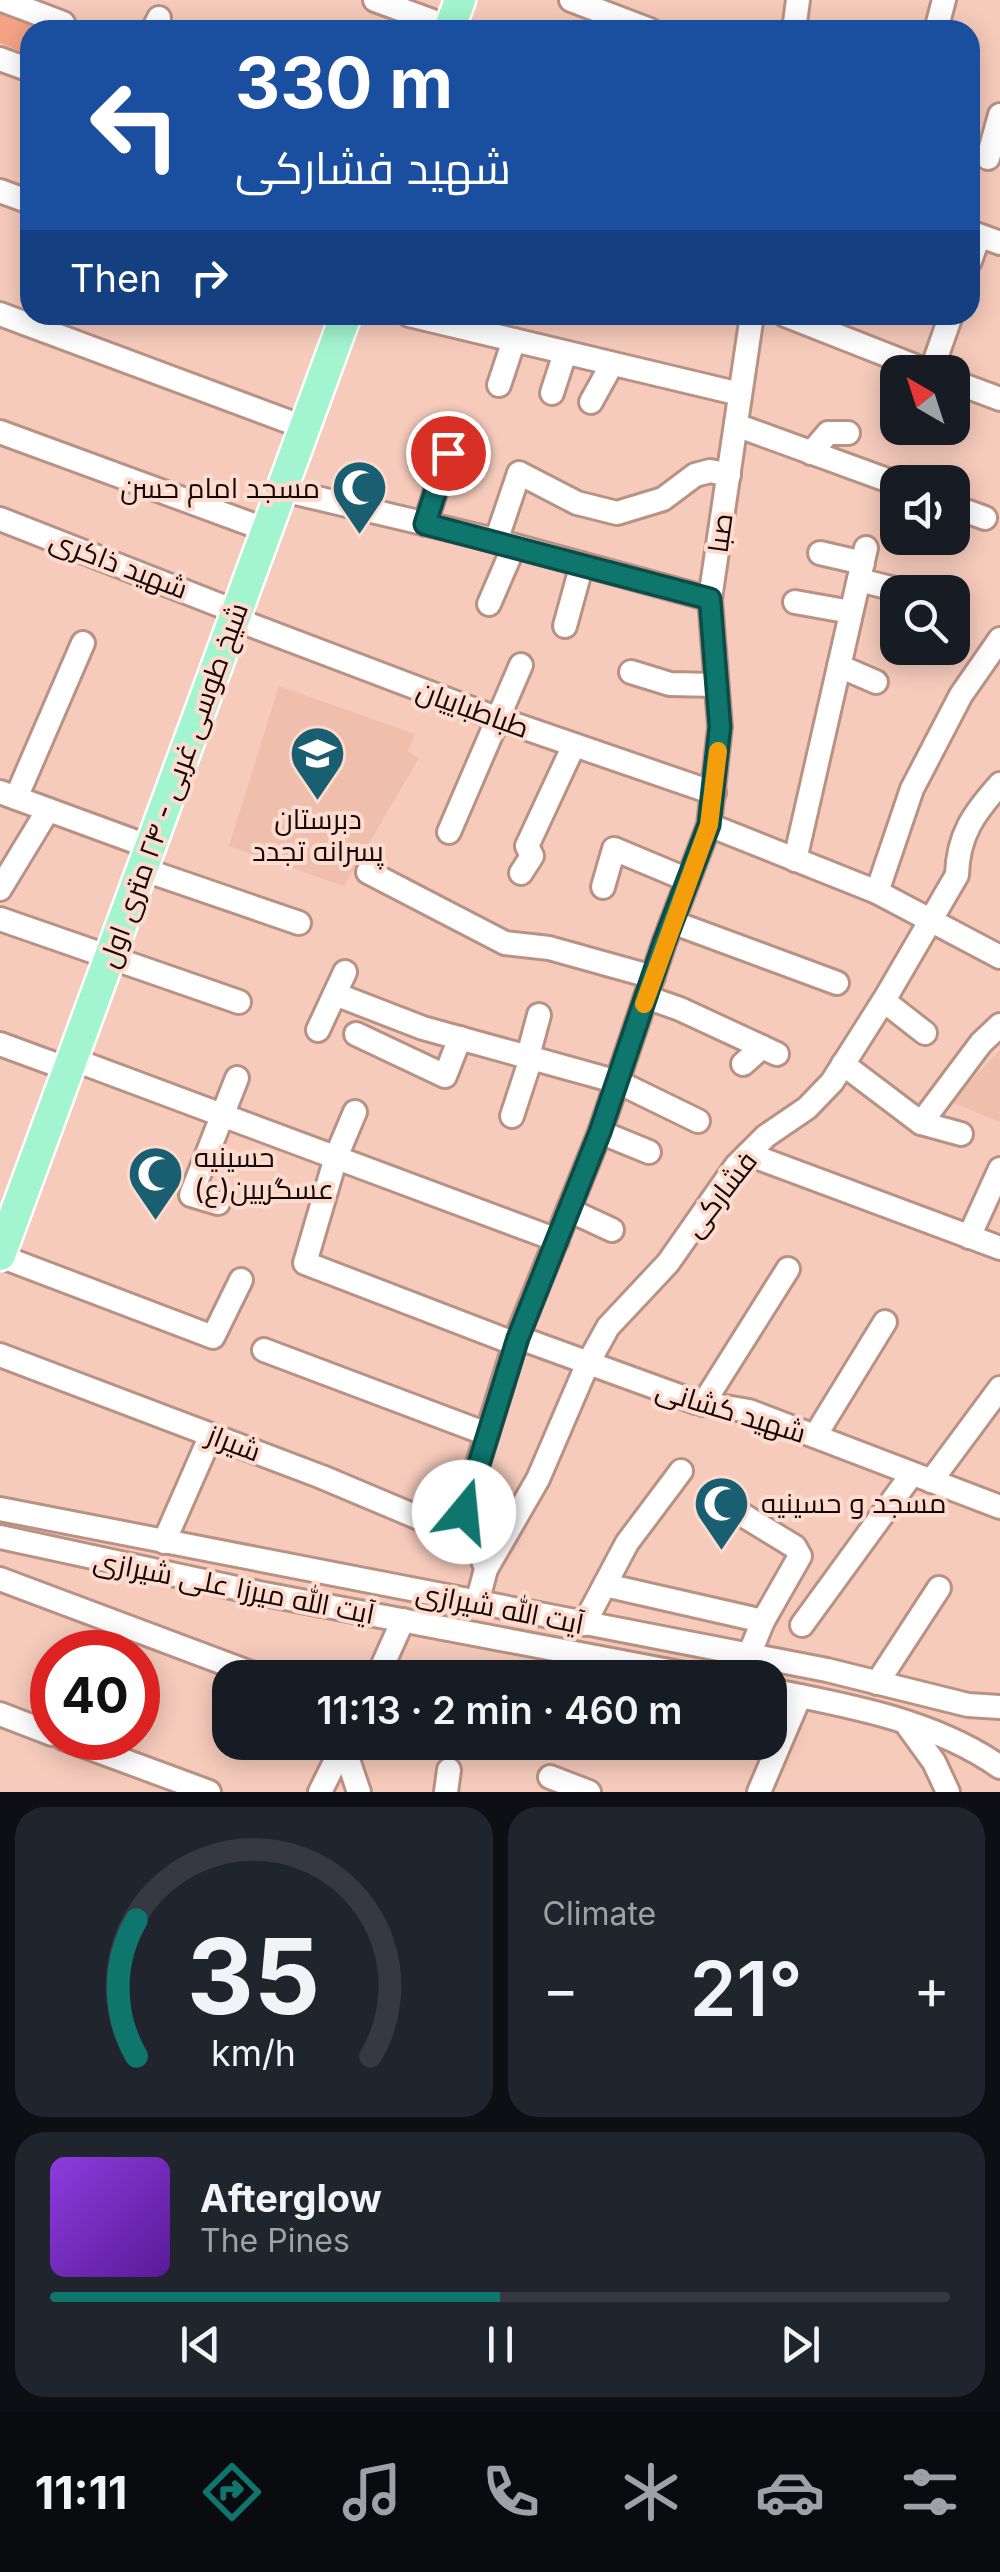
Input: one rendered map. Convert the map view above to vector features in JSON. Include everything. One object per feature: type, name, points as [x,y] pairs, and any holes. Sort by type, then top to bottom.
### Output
[{"type":"main road","name":"شیخ طوسی غربی - ۲۴ متری اول","points":[[1,1250],[341,325]]},
{"type":"street","points":[[375,0],[447,20]]},
{"type":"street","points":[[571,0],[617,8]]},
{"type":"street","points":[[9,1],[58,20]]},
{"type":"street","points":[[986,157],[1000,115]]},
{"type":"street","points":[[30,325],[306,428]]},
{"type":"street","points":[[451,325],[740,394]]},
{"type":"street","name":"صبا","points":[[466,1528],[464,1512],[517,1340],[600,1132],[709,825],[720,727],[710,599],[750,325]]},
{"type":"street","points":[[810,325],[887,355]]},
{"type":"street","points":[[936,355],[947,325]]},
{"type":"street","points":[[499,385],[514,340]]},
{"type":"street","points":[[552,393],[565,353]]},
{"type":"street","points":[[591,402],[612,364]]},
{"type":"street","points":[[970,388],[1000,399]]},
{"type":"street","points":[[736,425],[880,478]]},
{"type":"street","points":[[811,453],[828,433],[848,433]]},
{"type":"street","points":[[4,439],[268,530]]},
{"type":"street","points":[[425,524],[448,453],[471,456]]},
{"type":"street","points":[[488,604],[519,473],[577,503],[617,513],[664,499],[695,476],[710,471],[728,476]]},
{"type":"street","points":[[283,490],[505,543],[710,599]]},
{"type":"street","points":[[970,513],[984,518]]},
{"type":"street","name":"شهید ذاکری","points":[[0,519],[236,615]]},
{"type":"street","points":[[820,553],[863,564],[880,575]]},
{"type":"street","points":[[565,626],[582,564]]},
{"type":"street","points":[[796,860],[863,564]]},
{"type":"street","points":[[795,602],[852,612]]},
{"type":"street","name":"طباطباییان","points":[[236,615],[496,718],[714,792]]},
{"type":"street","points":[[877,892],[912,789],[962,695],[1000,638]]},
{"type":"street","points":[[83,644],[8,795],[298,923]]},
{"type":"street","points":[[449,832],[522,665]]},
{"type":"street","points":[[840,666],[876,682]]},
{"type":"street","points":[[631,672],[670,684],[716,685]]},
{"type":"street","points":[[521,874],[532,856],[527,846],[574,745]]},
{"type":"street","name":"فشارکی","points":[[486,1569],[538,1479],[587,1364],[608,1327],[668,1263],[748,1154],[766,1136],[807,1108],[843,1064],[958,874],[965,828],[1000,784]]},
{"type":"street","points":[[0,889],[48,810]]},
{"type":"street","points":[[709,825],[877,892],[1000,957]]},
{"type":"street","points":[[603,887],[614,849],[688,880]]},
{"type":"street","points":[[368,872],[505,943],[548,948],[650,987],[680,1009],[769,1051],[743,1064]]},
{"type":"street","points":[[0,919],[239,1002]]},
{"type":"street","points":[[672,922],[837,982]]},
{"type":"street","points":[[318,1030],[340,983],[423,1028],[618,1082],[698,1121]]},
{"type":"street","points":[[884,1001],[925,1034]]},
{"type":"street","points":[[512,1116],[539,1015]]},
{"type":"street","points":[[921,1123],[981,1043],[1000,1026]]},
{"type":"street","points":[[356,1034],[445,1076],[460,1038]]},
{"type":"street","points":[[0,1044],[222,1114],[557,1240]]},
{"type":"street","points":[[843,1064],[921,1123],[961,1134]]},
{"type":"street","points":[[218,1203],[192,1194],[237,1078]]},
{"type":"street","points":[[336,1157],[355,1112]]},
{"type":"street","points":[[600,1132],[649,1152]]},
{"type":"street","points":[[748,1154],[1000,1248]]},
{"type":"street","name":"شهید کشانی","points":[[336,1157],[305,1263],[703,1404],[749,1411],[922,1477],[996,1499]]},
{"type":"street","points":[[969,1237],[1000,1169]]},
{"type":"street","points":[[568,1210],[612,1230]]},
{"type":"street","points":[[1,1250],[213,1336],[241,1280]]},
{"type":"street","points":[[703,1404],[788,1270]]},
{"type":"street","points":[[815,1436],[885,1322]]},
{"type":"street","points":[[264,1350],[487,1434]]},
{"type":"street","name":"شیراز","points":[[0,1355],[450,1531],[466,1528]]},
{"type":"street","points":[[802,1625],[1000,1388]]},
{"type":"street","points":[[164,1542],[211,1435]]},
{"type":"street","points":[[584,1624],[627,1544],[681,1471]]},
{"type":"street","name":"آیت الله شیرازی","points":[[0,1509],[749,1655],[968,1704],[1000,1707]]},
{"type":"street","points":[[741,1514],[795,1547],[800,1556],[749,1655]]},
{"type":"street","points":[[11,1540],[31,1516]]},
{"type":"street","points":[[466,1528],[486,1569],[477,1603]]},
{"type":"street","name":"آیت الله میرزا علی شیرازی","points":[[11,1540],[612,1660]]},
{"type":"street","points":[[0,1578],[216,1660]]},
{"type":"street","points":[[606,1584],[763,1622]]},
{"type":"street","points":[[877,1683],[939,1588]]},
{"type":"street","points":[[385,1660],[403,1620]]},
{"type":"street","points":[[787,1693],[905,1722],[976,1750],[1000,1767]]},
{"type":"street","points":[[759,1792],[800,1696]]},
{"type":"street","points":[[0,1714],[30,1726]]},
{"type":"street","points":[[905,1722],[934,1762],[948,1792]]},
{"type":"street","points":[[122,1760],[209,1792]]},
{"type":"street","points":[[320,1792],[336,1760]]},
{"type":"street","points":[[349,1760],[359,1792]]},
{"type":"street","points":[[550,1777],[589,1792]]},
{"type":"shaded area","points":[[0,10],[26,20],[20,20],[20,51],[0,43]]},
{"type":"shaded area","name":"دبرستان پسرانه تجدد","points":[[279,686],[415,734],[408,751],[419,758],[344,886],[229,846]]},
{"type":"shaded area","points":[[1000,1050],[1000,1122],[951,1102]]},
{"type":"slow traffic","points":[[644,1004],[709,825],[718,751]]},
{"type":"place","name":"مسجد امام حسن","points":[[359,537]]},
{"type":"place","name":"دبرستان پسرانه تجدد","points":[[318,802]]},
{"type":"place","name":"حسینیه عسگریین(ع)","points":[[155,1222]]},
{"type":"place","name":"مسجد و حسینیه","points":[[722,1552]]},
{"type":"route","points":[[448,453],[425,524],[710,599],[720,727],[709,825],[600,1132],[518,1338],[464,1512]]}]
